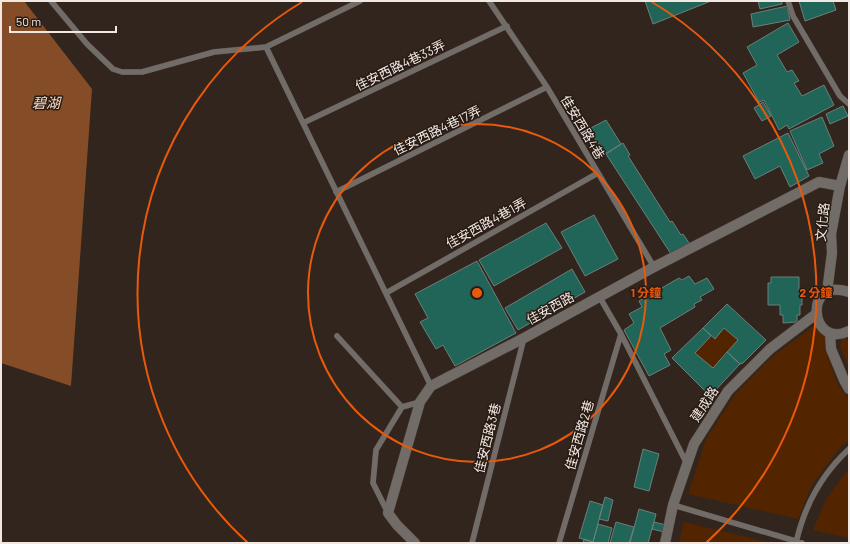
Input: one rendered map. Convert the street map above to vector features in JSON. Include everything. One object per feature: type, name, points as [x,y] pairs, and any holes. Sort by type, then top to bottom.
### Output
[{"type":"street","name":"文化路","points":[[816,314],[820,298],[827,292],[832,253],[831,234],[840,186],[849,155]]},
{"type":"street","name":"佳安西路","points":[[388,513],[420,402],[431,386],[524,338],[654,267],[819,182],[840,186]]},
{"type":"street","points":[[827,292],[840,289],[849,292]]},
{"type":"street","points":[[816,314],[820,325],[830,333],[843,334],[849,331]]},
{"type":"street","name":"建成路","points":[[665,543],[673,505],[694,444],[728,391],[770,349],[816,314]]},
{"type":"street","points":[[830,333],[831,349],[849,389]]},
{"type":"street","points":[[388,513],[397,525],[415,543]]},
{"type":"lane","points":[[51,1],[87,44],[113,69],[122,72],[142,72],[214,52],[266,47],[360,1]]},
{"type":"lane","name":"佳安西路4巷","points":[[490,1],[547,87],[654,267]]},
{"type":"lane","points":[[788,1],[793,16],[840,96],[849,104]]},
{"type":"lane","name":"佳安西路4巷33弄","points":[[303,123],[506,26]]},
{"type":"lane","points":[[266,47],[431,386]]},
{"type":"lane","name":"佳安西路4巷17弄","points":[[336,192],[547,87]]},
{"type":"lane","name":"佳安西路4巷1弄","points":[[386,293],[598,173]]},
{"type":"lane","points":[[599,296],[687,464]]},
{"type":"lane","name":"佳安西路2巷","points":[[559,543],[620,334]]},
{"type":"lane","points":[[337,336],[402,407]]},
{"type":"lane","name":"佳安西路3巷","points":[[472,543],[524,338]]},
{"type":"lane","points":[[388,513],[373,484],[376,450],[402,407],[420,402]]},
{"type":"lane","points":[[673,505],[798,543],[801,523],[808,504],[829,470],[849,449]]},
{"type":"shaded area","points":[[819,322],[831,339],[827,356],[838,384],[849,400],[849,440],[839,449],[812,485],[798,519],[688,494],[706,439],[736,393],[773,356]]},
{"type":"shaded area","points":[[724,328],[738,340],[713,368],[695,353],[711,336],[715,339]]},
{"type":"shaded area","points":[[842,339],[849,339],[849,368],[840,347]]},
{"type":"shaded area","points":[[849,468],[849,538],[813,530],[826,499]]},
{"type":"shaded area","points":[[684,522],[773,543],[679,543]]},
{"type":"water","name":"碧湖","points":[[1,1],[24,1],[92,89],[71,386],[1,363]]},
{"type":"building","points":[[645,1],[711,1],[653,24]]},
{"type":"building","points":[[758,1],[782,1],[782,4],[760,9]]},
{"type":"building","points":[[799,1],[833,1],[836,10],[805,21]]},
{"type":"building","points":[[787,6],[790,20],[753,27],[751,14]]},
{"type":"building","points":[[788,23],[799,42],[777,55],[787,72],[792,70],[799,81],[794,83],[802,96],[824,85],[834,105],[789,129],[787,125],[779,130],[764,100],[759,102],[743,73],[757,65],[747,47]]},
{"type":"building","points":[[763,102],[771,116],[762,121],[754,108]]},
{"type":"building","points":[[843,106],[848,116],[830,124],[826,114]]},
{"type":"building","points":[[822,117],[834,146],[819,154],[823,163],[807,170],[790,131]]},
{"type":"building","points":[[606,120],[621,144],[605,154],[589,129]]},
{"type":"building","points":[[788,133],[809,176],[790,187],[780,166],[755,179],[743,156]]},
{"type":"building","points":[[623,143],[630,155],[628,156],[670,222],[672,221],[681,235],[683,234],[689,243],[671,254],[606,154]]},
{"type":"building","points":[[594,215],[618,259],[585,276],[561,232]]},
{"type":"building","points":[[546,223],[562,248],[494,286],[479,260]]},
{"type":"building","points":[[477,261],[516,333],[455,366],[443,345],[436,349],[420,322],[428,318],[415,294]]},
{"type":"building","points":[[572,269],[585,292],[518,330],[505,308]]},
{"type":"building","points":[[689,276],[695,284],[707,278],[714,289],[700,297],[702,300],[694,304],[695,307],[660,328],[671,350],[664,354],[670,365],[649,376],[624,330],[634,323],[629,314],[642,307],[639,301],[679,278],[682,280]]},
{"type":"building","points":[[771,277],[799,277],[799,291],[802,291],[802,305],[800,305],[800,315],[797,315],[797,322],[783,323],[783,315],[780,315],[780,305],[768,305],[768,283],[771,283]]},
{"type":"building","points":[[727,304],[766,340],[743,363],[740,364],[727,352],[738,340],[724,328],[715,339],[703,328]]},
{"type":"building","points":[[703,328],[711,336],[695,353],[713,368],[727,352],[740,364],[710,396],[672,358]]},
{"type":"building","points":[[643,449],[659,454],[649,491],[634,487]]},
{"type":"building","points":[[605,497],[613,500],[608,521],[599,519]]},
{"type":"building","points":[[590,501],[603,505],[593,542],[579,538]]},
{"type":"building","points":[[639,509],[656,514],[654,522],[648,543],[630,543]]},
{"type":"building","points":[[616,522],[634,527],[629,543],[610,543]]},
{"type":"building","points":[[654,522],[666,525],[664,532],[652,529]]},
{"type":"building","points":[[598,524],[612,528],[608,543],[583,543],[584,539],[593,542]]}]
